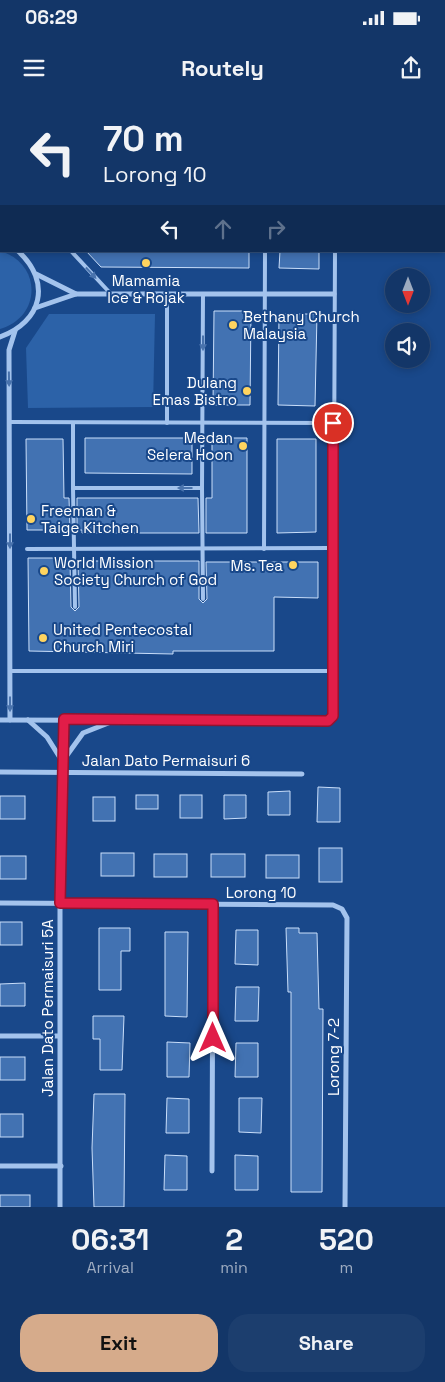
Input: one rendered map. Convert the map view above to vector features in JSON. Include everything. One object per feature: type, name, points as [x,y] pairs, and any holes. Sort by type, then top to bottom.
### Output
[{"type":"street","points":[[0,337],[15,331],[27,321],[35,308],[38,297],[36,274],[28,260],[19,252]]},
{"type":"street","points":[[36,274],[76,294]]},
{"type":"street","points":[[35,308],[76,294],[334,294]]},
{"type":"street","points":[[10,720],[10,422],[8,350],[15,331]]},
{"type":"street","points":[[0,720],[328,721],[333,716]]},
{"type":"street","name":"Jalan Dato Permaisuri 5A","points":[[60,1207],[60,903],[65,762],[64,719]]},
{"type":"street","points":[[65,762],[72,745],[84,733],[118,719]]},
{"type":"street","points":[[28,720],[47,736],[65,762]]},
{"type":"street","name":"Jalan Dato Permaisuri 6","points":[[0,772],[302,774]]},
{"type":"street","name":"Lorong 10","points":[[0,903],[333,905],[342,909]]},
{"type":"street","points":[[212,1171],[213,904]]},
{"type":"street","name":"Lorong 7-2","points":[[342,909],[347,918],[345,1207]]},
{"type":"street","points":[[0,1036],[59,1036]]},
{"type":"street","points":[[0,1166],[60,1166]]},
{"type":"lane","points":[[72,252],[111,294]]},
{"type":"lane","points":[[264,549],[265,252]]},
{"type":"lane","points":[[333,716],[335,252]]},
{"type":"lane","points":[[167,423],[168,294]]},
{"type":"lane","points":[[203,294],[203,599]]},
{"type":"lane","points":[[10,422],[333,423]]},
{"type":"lane","points":[[73,423],[75,607]]},
{"type":"lane","points":[[74,488],[202,488]]},
{"type":"lane","points":[[27,549],[333,548]]},
{"type":"lane","points":[[10,671],[332,671]]},
{"type":"shaded area","points":[[0,252],[2,252],[14,257],[24,267],[30,278],[32,290],[30,302],[24,313],[14,323],[0,329]]},
{"type":"shaded area","points":[[49,314],[155,314],[153,407],[28,408],[26,348]]},
{"type":"building","points":[[87,252],[249,252],[249,268],[101,267]]},
{"type":"building","points":[[280,252],[319,252],[319,269],[279,268]]},
{"type":"building","points":[[214,311],[251,311],[250,405],[213,405]]},
{"type":"building","points":[[279,314],[317,314],[315,406],[278,405]]},
{"type":"building","points":[[85,438],[192,438],[192,474],[85,473]]},
{"type":"building","points":[[212,438],[247,438],[247,533],[206,533],[206,498],[212,498]]},
{"type":"building","points":[[26,439],[63,439],[64,498],[69,498],[70,530],[27,530]]},
{"type":"building","points":[[277,439],[316,439],[316,532],[277,533]]},
{"type":"building","points":[[77,498],[198,498],[199,533],[82,533],[82,530],[77,530]]},
{"type":"building","points":[[28,558],[64,558],[64,561],[70,561],[71,607],[75,611],[79,607],[78,561],[199,561],[199,599],[203,603],[207,599],[206,562],[318,562],[318,598],[274,597],[274,651],[173,651],[173,654],[29,651]]},
{"type":"building","points":[[318,787],[340,788],[340,822],[317,822]]},
{"type":"building","points":[[290,791],[290,815],[268,815],[268,792]]},
{"type":"building","points":[[136,795],[158,795],[158,809],[136,809]]},
{"type":"building","points":[[180,795],[202,795],[202,818],[180,818]]},
{"type":"building","points":[[224,795],[246,795],[246,818],[224,819]]},
{"type":"building","points":[[0,796],[25,796],[25,819],[0,819]]},
{"type":"building","points":[[93,797],[115,797],[115,821],[93,821]]},
{"type":"building","points":[[319,848],[342,848],[342,882],[319,882]]},
{"type":"building","points":[[101,853],[134,853],[134,876],[101,876]]},
{"type":"building","points":[[154,854],[187,854],[187,877],[154,877]]},
{"type":"building","points":[[211,854],[245,854],[245,877],[211,877]]},
{"type":"building","points":[[266,855],[299,855],[299,878],[266,878]]},
{"type":"building","points":[[0,856],[26,856],[26,879],[0,879]]},
{"type":"building","points":[[0,922],[22,922],[22,945],[0,945]]},
{"type":"building","points":[[99,928],[130,928],[130,951],[121,951],[121,990],[99,990]]},
{"type":"building","points":[[286,928],[299,928],[299,933],[317,933],[319,1009],[323,1009],[322,1192],[291,1192],[291,992],[288,992]]},
{"type":"building","points":[[236,930],[258,930],[258,965],[235,964]]},
{"type":"building","points":[[165,932],[188,932],[187,1017],[165,1016]]},
{"type":"building","points":[[25,983],[25,1006],[0,1006],[0,984]]},
{"type":"building","points":[[236,987],[259,987],[258,1021],[235,1021]]},
{"type":"building","points":[[93,1016],[124,1016],[122,1070],[100,1070],[100,1039],[93,1039]]},
{"type":"building","points":[[167,1042],[190,1043],[189,1077],[167,1077]]},
{"type":"building","points":[[236,1043],[258,1043],[258,1077],[235,1077]]},
{"type":"building","points":[[0,1057],[25,1057],[25,1080],[0,1080]]},
{"type":"building","points":[[94,1094],[125,1094],[124,1207],[94,1207],[92,1148]]},
{"type":"building","points":[[167,1098],[189,1099],[189,1133],[166,1133]]},
{"type":"building","points":[[239,1098],[262,1098],[261,1133],[239,1132]]},
{"type":"building","points":[[0,1114],[23,1114],[23,1137],[0,1137]]},
{"type":"building","points":[[165,1155],[187,1156],[187,1190],[164,1190]]},
{"type":"building","points":[[235,1155],[258,1156],[258,1190],[235,1190]]},
{"type":"building","points":[[0,1195],[30,1195],[30,1207],[0,1207]]},
{"type":"place","name":"Mamamia Ice & Rojak","points":[[146,263]]},
{"type":"place","name":"Bethany Church Malaysia","points":[[233,325]]},
{"type":"place","name":"Dulang Emas Bistro","points":[[247,391]]},
{"type":"place","name":"Medan Selera Hoon","points":[[243,446]]},
{"type":"place","name":"Freeman & Taige Kitchen","points":[[31,519]]},
{"type":"place","name":"Ms. Tea","points":[[293,565]]},
{"type":"place","name":"World Mission Society Church of God","points":[[44,571]]},
{"type":"place","name":"United Pentecostal Church Miri","points":[[43,638]]},
{"type":"route","points":[[213,1038],[213,904],[60,903],[64,719],[328,721],[333,716],[333,423]]}]
